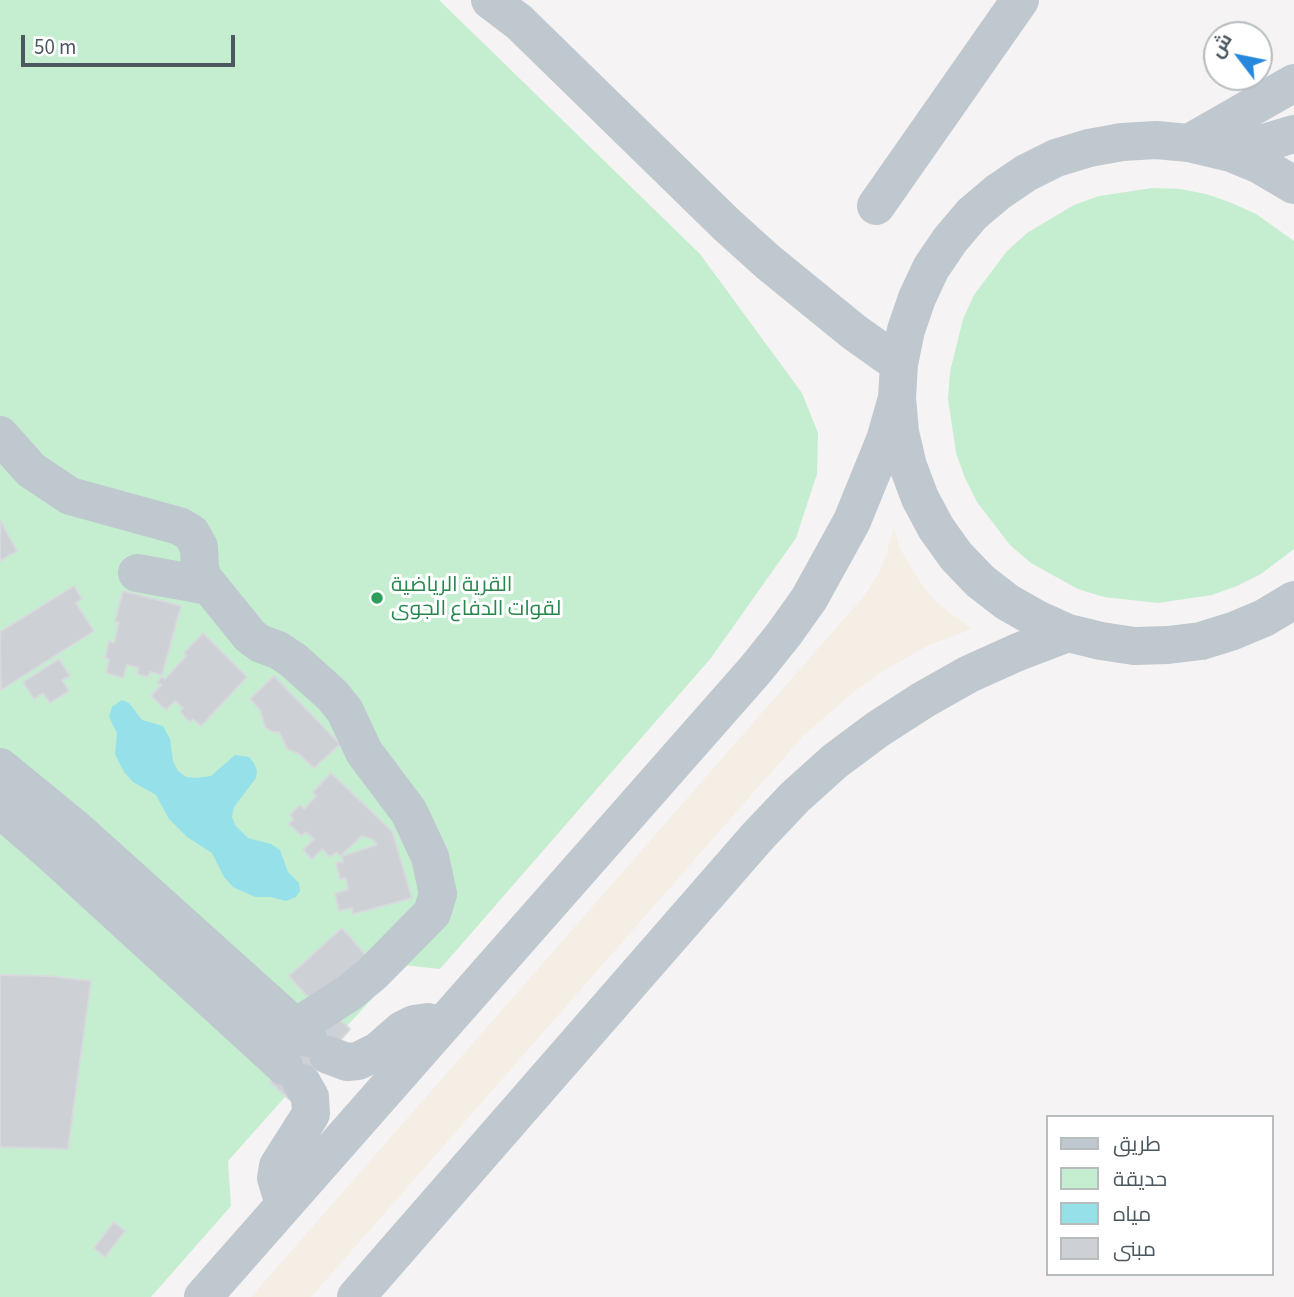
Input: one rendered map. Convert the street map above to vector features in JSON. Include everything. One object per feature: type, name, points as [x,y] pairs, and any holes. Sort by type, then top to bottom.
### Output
[{"type":"street","points":[[876,206],[1020,0]]},
{"type":"street","points":[[504,7],[727,225],[811,298],[898,381],[900,432],[908,466],[920,498],[949,547],[980,581],[1007,602],[1068,633],[1134,646],[1168,645],[1233,631],[1264,618],[1294,600]]},
{"type":"street","points":[[1189,143],[1294,83]]},
{"type":"street","points":[[1231,153],[1294,134]]},
{"type":"street","points":[[203,1297],[784,634],[809,598],[852,522],[885,440],[898,381],[905,330],[916,298],[931,268],[972,214],[1026,173],[1056,158],[1122,142],[1156,140],[1189,143],[1231,153],[1260,165],[1294,185]]},
{"type":"street","points":[[0,435],[31,470],[71,496],[185,528],[196,539],[200,568],[209,586],[250,636],[293,660],[345,711],[364,752],[409,812],[430,857],[437,887],[435,908],[361,984],[299,1054]]},
{"type":"street","points":[[137,573],[209,586]]},
{"type":"street","points":[[356,1297],[795,797],[856,745],[923,699],[969,674],[1068,633]]},
{"type":"street","points":[[0,767],[77,830],[299,1054],[310,1097],[311,1114],[278,1166],[276,1178],[284,1204]]},
{"type":"street","points":[[0,809],[299,1054],[347,1062],[358,1061],[368,1057],[402,1030],[414,1024],[428,1022],[442,1025]]},
{"type":"green space","name":"القرية الرياضية لقوات الدفاع الجوى","points":[[0,0],[439,0],[700,254],[802,393],[818,433],[817,474],[796,538],[711,658],[440,969],[403,965],[347,1026],[350,1029],[289,1099],[285,1097],[228,1161],[231,1206],[151,1297],[0,1297]]},
{"type":"green space","points":[[1152,188],[1180,189],[1232,203],[1256,214],[1294,241],[1294,549],[1261,574],[1237,586],[1212,595],[1158,603],[1104,597],[1078,589],[1031,563],[1010,545],[977,502],[965,478],[956,453],[948,399],[950,372],[963,319],[974,295],[1007,251],[1027,233],[1074,205],[1099,196]]},
{"type":"sand","points":[[894,528],[900,549],[923,586],[937,603],[972,629],[927,646],[885,670],[856,690],[803,736],[311,1297],[251,1297],[864,596],[878,575]]},
{"type":"water","points":[[122,700],[129,703],[142,720],[163,726],[170,739],[173,761],[178,771],[186,777],[211,776],[235,755],[249,757],[257,770],[256,778],[234,807],[232,817],[235,825],[248,838],[271,844],[280,850],[288,872],[299,883],[300,891],[296,897],[286,901],[255,897],[233,887],[224,877],[212,853],[187,837],[169,819],[156,795],[133,782],[124,772],[115,754],[117,733],[109,717],[112,707]]},
{"type":"building","points":[[0,520],[17,551],[0,561]]},
{"type":"building","points":[[74,586],[82,599],[76,603],[94,631],[1,690],[0,632]]},
{"type":"building","points":[[123,591],[181,606],[162,675],[150,672],[148,677],[137,674],[139,668],[127,665],[123,678],[106,673],[109,659],[105,658],[109,641],[114,643],[119,622],[115,621]]},
{"type":"building","points":[[203,633],[247,677],[201,726],[193,719],[190,722],[180,712],[183,708],[175,701],[166,710],[151,696],[161,685],[157,682],[162,677],[165,679]]},
{"type":"building","points":[[59,659],[70,676],[62,680],[69,691],[50,703],[43,693],[34,699],[23,682]]},
{"type":"building","points":[[274,676],[340,744],[314,768],[299,754],[287,749],[279,732],[272,732],[265,727],[260,710],[250,699]]},
{"type":"building","points":[[331,773],[392,831],[412,898],[353,914],[352,908],[339,911],[335,893],[348,890],[346,878],[340,879],[336,863],[343,862],[342,856],[377,845],[372,839],[362,836],[340,856],[336,852],[330,857],[322,849],[312,859],[303,850],[314,839],[306,832],[302,836],[289,824],[293,819],[290,815],[300,805],[304,809],[316,796],[313,792]]},
{"type":"building","points":[[342,928],[368,958],[315,1005],[289,976]]},
{"type":"building","points":[[0,975],[48,976],[91,981],[68,1149],[0,1147]]},
{"type":"building","points":[[331,1012],[350,1029],[289,1099],[270,1082]]},
{"type":"building","points":[[114,1222],[125,1231],[105,1257],[94,1248]]},
{"type":"place","name":"القرية الرياضية لقوات الدفاع الجوى","points":[[377,598]]}]
